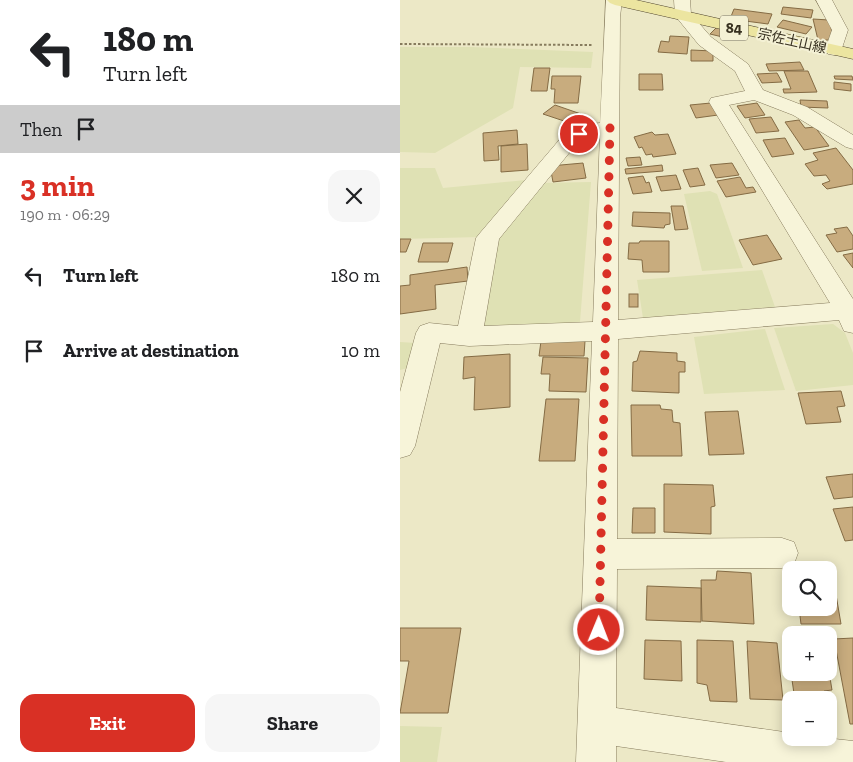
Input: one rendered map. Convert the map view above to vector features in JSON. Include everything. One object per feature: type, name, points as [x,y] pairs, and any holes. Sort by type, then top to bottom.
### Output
[{"type":"main road","name":"宗佐土山線","points":[[615,0],[682,8],[853,54]]},
{"type":"street","points":[[596,762],[612,17],[615,0]]},
{"type":"street","points":[[824,0],[840,30],[834,50]]},
{"type":"street","points":[[682,8],[705,40],[742,68],[756,94]]},
{"type":"street","points":[[400,446],[429,333],[470,336],[605,331],[851,315],[718,102],[756,94],[800,111],[853,143]]},
{"type":"street","points":[[470,336],[488,238],[567,143],[588,129],[610,128]]},
{"type":"street","points":[[601,554],[782,553]]},
{"type":"street","points":[[598,724],[853,761]]},
{"type":"path","points":[[400,44],[612,46]]},
{"type":"green space","points":[[400,47],[472,47],[593,52],[591,68],[520,67],[513,108],[435,153],[400,152]]},
{"type":"green space","points":[[400,168],[435,168],[443,188],[526,180],[480,237],[400,239]]},
{"type":"green space","points":[[591,182],[580,322],[516,329],[477,328],[492,242],[538,183]]},
{"type":"green space","points":[[710,191],[717,194],[743,268],[702,271],[684,194]]},
{"type":"green space","points":[[762,270],[775,307],[643,318],[637,280]]},
{"type":"green space","points":[[833,324],[845,333],[853,353],[853,385],[796,391],[774,328]]},
{"type":"green space","points":[[765,329],[785,390],[704,394],[694,337]]},
{"type":"green space","points":[[400,342],[416,343],[408,368],[400,370]]},
{"type":"green space","points":[[400,726],[442,727],[437,762],[400,762]]},
{"type":"building","points":[[783,7],[813,10],[811,18],[781,14]]},
{"type":"building","points":[[734,9],[772,14],[768,24],[730,19]]},
{"type":"building","points":[[813,19],[829,20],[834,40],[818,40]]},
{"type":"building","points":[[783,20],[812,27],[806,34],[777,27]]},
{"type":"building","points":[[717,27],[737,32],[731,39],[710,34]]},
{"type":"building","points":[[670,36],[689,37],[687,54],[658,52],[661,41],[669,42]]},
{"type":"building","points":[[691,50],[713,51],[713,61],[691,61]]},
{"type":"building","points":[[800,62],[804,70],[769,71],[766,64]]},
{"type":"building","points":[[534,68],[550,68],[547,91],[531,91]]},
{"type":"building","points":[[784,71],[808,71],[817,92],[784,93],[783,89],[791,89]]},
{"type":"building","points":[[777,73],[782,82],[762,83],[757,74]]},
{"type":"building","points":[[639,74],[662,74],[663,90],[639,90]]},
{"type":"building","points":[[552,76],[581,76],[578,103],[554,103],[555,89],[551,89]]},
{"type":"building","points":[[834,76],[852,76],[853,80],[835,79]]},
{"type":"building","points":[[834,82],[851,84],[851,91],[834,89]]},
{"type":"building","points":[[800,100],[827,101],[828,108],[801,107]]},
{"type":"building","points":[[711,103],[718,115],[696,118],[690,105]]},
{"type":"building","points":[[757,103],[765,115],[745,118],[737,106]]},
{"type":"building","points":[[555,105],[581,114],[570,123],[543,114]]},
{"type":"building","points":[[771,117],[779,131],[756,133],[749,119]]},
{"type":"building","points":[[799,120],[805,128],[815,127],[829,146],[804,150],[785,122]]},
{"type":"building","points":[[517,130],[518,144],[498,146],[499,160],[484,161],[483,133]]},
{"type":"building","points":[[652,132],[655,135],[668,134],[676,154],[653,157],[652,154],[646,155],[642,147],[639,148],[634,137]]},
{"type":"building","points":[[785,138],[794,154],[772,157],[763,140]]},
{"type":"building","points":[[527,144],[528,170],[501,172],[501,146]]},
{"type":"building","points":[[836,148],[853,170],[853,184],[827,189],[822,184],[830,181],[826,175],[814,176],[805,164],[818,160],[813,153]]},
{"type":"building","points":[[640,157],[642,165],[628,166],[626,158]]},
{"type":"building","points":[[583,163],[586,178],[553,182],[550,166]]},
{"type":"building","points":[[732,163],[739,175],[716,178],[710,165]]},
{"type":"building","points":[[662,165],[663,171],[626,174],[625,169]]},
{"type":"building","points":[[698,168],[705,185],[690,187],[683,170]]},
{"type":"building","points":[[676,175],[681,189],[661,191],[656,177]]},
{"type":"building","points":[[643,176],[646,183],[649,182],[652,192],[633,194],[628,178]]},
{"type":"building","points":[[740,177],[746,188],[753,187],[756,192],[726,197],[717,181]]},
{"type":"building","points":[[671,206],[683,206],[688,229],[675,230]]},
{"type":"building","points":[[633,212],[670,213],[670,224],[665,225],[664,228],[632,226]]},
{"type":"building","points":[[847,227],[853,236],[853,249],[837,252],[826,235],[837,233],[834,229]]},
{"type":"building","points":[[767,235],[782,259],[753,265],[739,240]]},
{"type":"building","points":[[400,239],[411,239],[406,252],[400,252]]},
{"type":"building","points":[[640,241],[669,241],[669,272],[643,272],[642,260],[628,259],[629,243],[639,243]]},
{"type":"building","points":[[423,243],[453,243],[448,262],[418,262]]},
{"type":"building","points":[[853,253],[853,268],[843,255]]},
{"type":"building","points":[[467,267],[468,281],[435,285],[436,309],[400,314],[400,286],[410,285],[410,275]]},
{"type":"building","points":[[629,294],[638,294],[638,307],[629,307]]},
{"type":"building","points":[[541,341],[585,341],[584,356],[539,356]]},
{"type":"building","points":[[640,351],[677,353],[677,361],[685,362],[685,372],[679,372],[679,393],[632,391],[633,362],[637,361]]},
{"type":"building","points":[[510,354],[510,407],[474,410],[475,377],[463,379],[464,357]]},
{"type":"building","points":[[543,357],[588,358],[586,392],[549,391],[550,374],[541,374]]},
{"type":"building","points":[[841,391],[845,406],[837,407],[841,422],[806,424],[798,393]]},
{"type":"building","points":[[546,399],[579,399],[575,461],[539,461]]},
{"type":"building","points":[[631,405],[660,405],[661,409],[672,410],[673,422],[680,423],[682,456],[632,456]]},
{"type":"building","points":[[738,411],[744,454],[709,455],[705,412]]},
{"type":"building","points":[[853,474],[853,497],[834,499],[826,477]]},
{"type":"building","points":[[664,484],[713,485],[715,506],[711,507],[711,534],[664,532]]},
{"type":"building","points":[[853,507],[853,540],[845,541],[833,509]]},
{"type":"building","points":[[633,508],[655,508],[655,533],[632,533]]},
{"type":"building","points":[[717,571],[751,573],[754,624],[702,621],[701,580],[716,580]]},
{"type":"building","points":[[647,586],[701,588],[701,622],[646,620]]},
{"type":"building","points":[[837,601],[841,624],[801,624],[800,616],[837,616]]},
{"type":"building","points":[[400,628],[461,628],[448,713],[400,713],[409,661],[400,661]]},
{"type":"building","points":[[853,638],[853,724],[850,724],[837,655],[837,639]]},
{"type":"building","points":[[645,640],[681,641],[682,681],[644,679]]},
{"type":"building","points":[[697,640],[733,641],[737,702],[710,701],[707,685],[697,683]]},
{"type":"building","points":[[747,641],[777,643],[782,700],[750,699]]},
{"type":"building","points":[[792,681],[830,681],[832,690],[824,691],[794,691]]},
{"type":"route","points":[[579,134],[593,128],[610,128],[599,630]]}]
